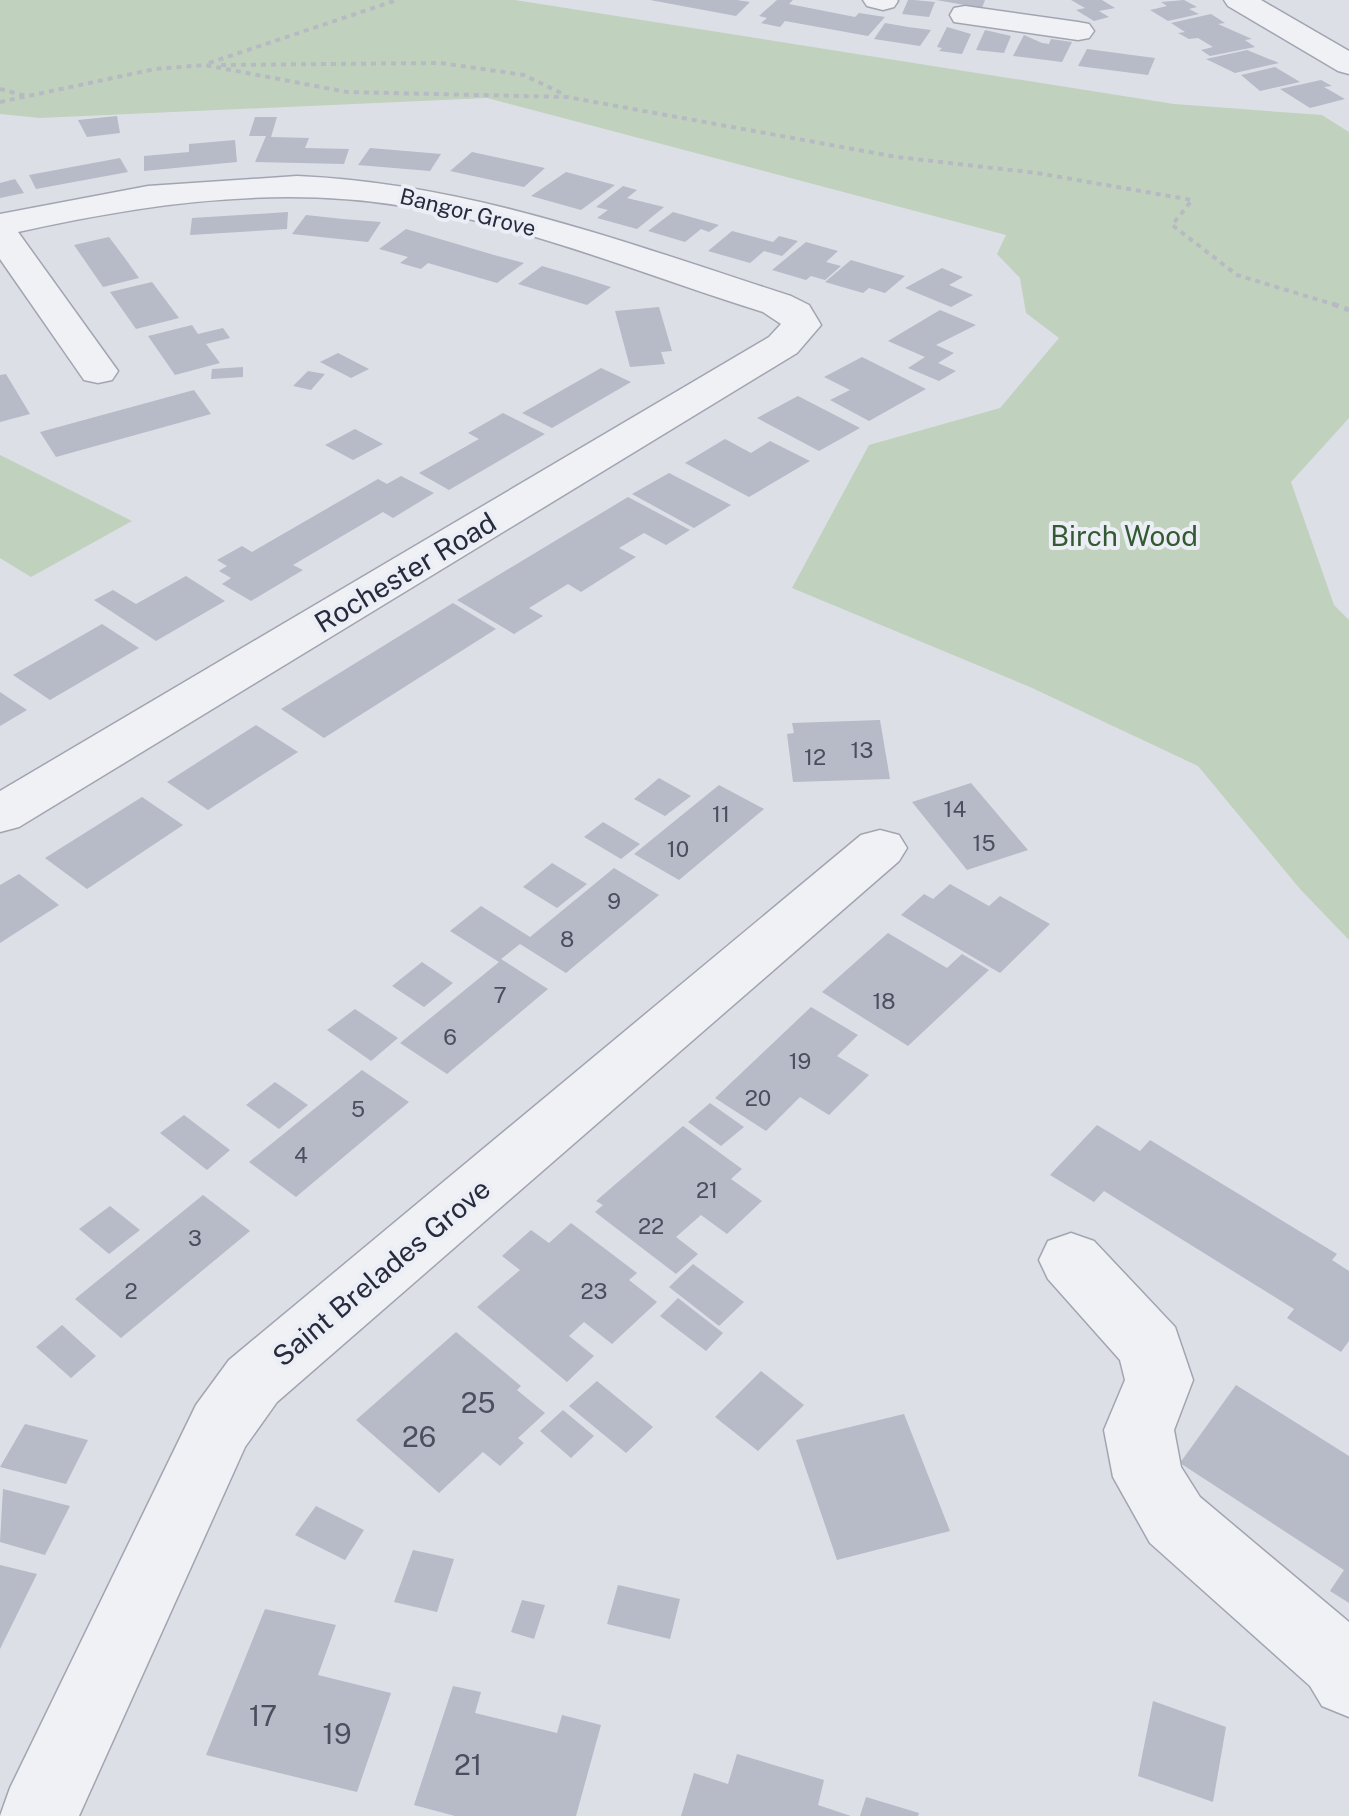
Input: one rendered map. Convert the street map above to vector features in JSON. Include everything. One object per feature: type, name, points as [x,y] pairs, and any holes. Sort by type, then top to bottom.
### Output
[{"type":"street","points":[[1239,0],[1349,64]]},
{"type":"street","points":[[965,15],[1037,12],[1078,31]]},
{"type":"street","name":"Bangor Grove","points":[[0,228],[173,191],[252,186],[378,191],[454,204],[525,225],[777,304],[792,310],[800,322]]},
{"type":"street","points":[[0,228],[98,371]]},
{"type":"street","name":"Rochester Road","points":[[0,814],[783,345],[796,334],[800,322]]},
{"type":"street","name":"Saint Brelades Grove","points":[[38,1816],[220,1427],[253,1381],[880,848]]},
{"type":"street","points":[[1071,1260],[1150,1348],[1159,1380],[1140,1430],[1148,1476],[1175,1520],[1337,1660],[1349,1680]]},
{"type":"path","points":[[204,65],[397,0]]},
{"type":"path","points":[[0,102],[155,69],[204,65],[441,63],[524,75],[568,97]]},
{"type":"path","points":[[204,65],[363,94],[568,97],[897,157],[1037,172],[1192,200],[1172,225],[1237,275],[1312,295],[1349,310]]},
{"type":"path","points":[[0,89],[27,96]]},
{"type":"green space","name":"Birch Wood","points":[[0,0],[515,0],[1174,104],[1322,115],[1349,132],[1349,418],[1291,482],[1334,605],[1349,620],[1349,940],[1300,889],[1198,766],[1030,687],[792,588],[869,445],[1000,408],[1059,338],[1026,313],[1020,278],[997,254],[1006,235],[487,98],[40,118],[0,114]]},
{"type":"green space","points":[[0,455],[132,521],[31,577],[0,558]]},
{"type":"building","points":[[650,0],[737,0],[750,2],[736,16]]},
{"type":"building","points":[[777,0],[793,0],[789,4],[855,17],[859,13],[885,17],[868,36],[785,21],[780,27],[761,23],[767,18],[759,16]]},
{"type":"building","points":[[908,0],[935,2],[929,17],[902,14]]},
{"type":"building","points":[[936,0],[985,0],[982,8]]},
{"type":"building","points":[[1071,0],[1102,0],[1115,8],[1099,11],[1109,17],[1094,21],[1076,10],[1085,8]]},
{"type":"building","points":[[1184,0],[1197,7],[1189,9],[1199,14],[1168,21],[1150,10],[1167,6],[1161,2]]},
{"type":"building","points":[[1211,14],[1225,23],[1218,24],[1252,39],[1245,40],[1255,47],[1210,56],[1201,50],[1213,47],[1178,33],[1185,32],[1171,23]]},
{"type":"building","points":[[885,23],[931,30],[920,46],[874,39]]},
{"type":"building","points":[[947,27],[971,34],[962,54],[939,51],[942,48],[937,47]]},
{"type":"building","points":[[985,30],[1011,36],[1004,53],[976,50]]},
{"type":"building","points":[[1024,35],[1042,43],[1049,44],[1051,39],[1072,42],[1062,62],[1013,56]]},
{"type":"building","points":[[1087,49],[1155,58],[1148,75],[1078,66]]},
{"type":"building","points":[[1247,50],[1279,63],[1235,73],[1206,59]]},
{"type":"building","points":[[1275,67],[1300,82],[1260,91],[1241,75]]},
{"type":"building","points":[[1321,80],[1332,86],[1324,87],[1345,99],[1310,108],[1280,89]]},
{"type":"building","points":[[117,116],[120,133],[87,137],[78,120]]},
{"type":"building","points":[[255,117],[277,117],[271,137],[309,138],[305,148],[349,149],[344,164],[255,162],[266,136],[249,136]]},
{"type":"building","points":[[235,140],[237,162],[144,171],[144,156],[189,152],[189,144]]},
{"type":"building","points":[[370,148],[441,154],[430,171],[358,165]]},
{"type":"building","points":[[472,152],[545,168],[524,187],[450,171]]},
{"type":"building","points":[[120,158],[128,172],[36,189],[29,175]]},
{"type":"building","points":[[566,172],[615,185],[581,210],[531,196]]},
{"type":"building","points":[[15,179],[24,193],[0,198],[0,183]]},
{"type":"building","points":[[623,186],[637,190],[627,198],[664,207],[637,229],[597,218],[608,210],[596,207]]},
{"type":"building","points":[[288,212],[287,229],[190,235],[192,218]]},
{"type":"building","points":[[673,212],[719,225],[709,232],[701,229],[685,242],[648,231]]},
{"type":"building","points":[[306,215],[381,222],[368,242],[292,234]]},
{"type":"building","points":[[406,229],[524,263],[497,283],[428,263],[421,269],[400,263],[408,257],[379,249]]},
{"type":"building","points":[[732,231],[773,242],[779,236],[798,241],[782,256],[764,251],[750,263],[708,251]]},
{"type":"building","points":[[109,237],[139,278],[103,287],[74,245]]},
{"type":"building","points":[[806,242],[838,251],[826,262],[841,266],[825,280],[811,276],[806,280],[772,270]]},
{"type":"building","points":[[851,260],[905,276],[885,293],[869,288],[863,293],[825,282]]},
{"type":"building","points":[[542,266],[611,287],[587,305],[518,284]]},
{"type":"building","points":[[942,268],[963,277],[949,285],[973,295],[951,307],[905,288]]},
{"type":"building","points":[[152,282],[179,318],[136,329],[110,292]]},
{"type":"building","points":[[659,307],[672,351],[661,352],[665,364],[630,367],[615,311]]},
{"type":"building","points":[[940,310],[976,325],[936,345],[954,353],[938,363],[956,371],[939,381],[908,368],[925,357],[888,341]]},
{"type":"building","points":[[192,325],[198,334],[223,328],[230,338],[206,344],[220,363],[175,375],[148,336]]},
{"type":"building","points":[[338,353],[369,369],[351,378],[320,362]]},
{"type":"building","points":[[862,357],[926,389],[869,421],[830,400],[850,390],[824,377]]},
{"type":"building","points":[[243,367],[243,377],[211,379],[212,369]]},
{"type":"building","points":[[601,368],[631,382],[552,428],[522,413]]},
{"type":"building","points":[[308,371],[325,374],[311,390],[293,386]]},
{"type":"building","points":[[6,374],[30,414],[0,422],[0,375]]},
{"type":"building","points":[[194,390],[211,414],[56,457],[40,432]]},
{"type":"building","points":[[798,396],[860,428],[819,451],[757,418]]},
{"type":"building","points":[[503,413],[545,434],[449,490],[419,473],[479,439],[468,433]]},
{"type":"building","points":[[355,429],[383,444],[353,460],[325,445]]},
{"type":"building","points":[[725,439],[751,453],[770,441],[810,461],[749,497],[685,463]]},
{"type":"building","points":[[669,473],[731,505],[694,528],[632,494]]},
{"type":"building","points":[[401,476],[434,493],[393,518],[383,512],[293,565],[303,570],[251,601],[222,584],[231,578],[219,571],[227,566],[217,560],[242,546],[252,552],[378,479],[387,484]]},
{"type":"building","points":[[628,497],[690,530],[666,545],[644,533],[619,548],[636,557],[581,592],[568,584],[529,608],[543,616],[514,634],[457,600]]},
{"type":"building","points":[[186,576],[225,601],[156,641],[94,600],[113,590],[136,604]]},
{"type":"building","points":[[453,603],[496,629],[324,738],[281,709]]},
{"type":"building","points":[[102,624],[139,648],[50,700],[13,675]]},
{"type":"building","points":[[0,692],[27,710],[0,726]]},
{"type":"building","points":[[880,720],[890,779],[793,782],[787,734],[794,733],[792,723]]},
{"type":"building","points":[[256,725],[298,752],[208,810],[167,782]]},
{"type":"building","points":[[659,778],[691,796],[665,816],[634,799]]},
{"type":"building","points":[[971,783],[1028,850],[967,870],[912,802]]},
{"type":"building","points":[[719,785],[764,809],[679,880],[634,854]]},
{"type":"building","points":[[142,797],[183,825],[87,889],[45,858]]},
{"type":"building","points":[[603,822],[640,844],[621,859],[584,837]]},
{"type":"building","points":[[552,863],[587,884],[557,908],[523,887]]},
{"type":"building","points":[[614,868],[659,895],[566,973],[520,944],[501,959],[548,989],[447,1074],[400,1043],[499,962],[450,931],[481,906],[530,937]]},
{"type":"building","points":[[19,874],[59,905],[0,943],[0,885]]},
{"type":"building","points":[[950,884],[989,906],[1000,896],[1050,924],[1000,973],[901,915],[924,894],[933,899]]},
{"type":"building","points":[[888,933],[947,968],[962,954],[989,970],[908,1046],[822,992]]},
{"type":"building","points":[[422,962],[453,983],[424,1007],[392,986]]},
{"type":"building","points":[[811,1007],[858,1035],[837,1056],[869,1075],[829,1115],[800,1097],[766,1131],[715,1098]]},
{"type":"building","points":[[355,1009],[398,1038],[371,1061],[327,1030]]},
{"type":"building","points":[[362,1070],[409,1102],[296,1197],[249,1162]]},
{"type":"building","points":[[275,1082],[308,1105],[279,1129],[246,1105]]},
{"type":"building","points":[[710,1103],[744,1127],[721,1146],[688,1122]]},
{"type":"building","points":[[184,1115],[230,1150],[207,1170],[160,1133]]},
{"type":"building","points":[[1097,1125],[1140,1151],[1150,1140],[1337,1254],[1332,1260],[1349,1271],[1349,1341],[1341,1352],[1287,1318],[1294,1309],[1104,1191],[1094,1202],[1050,1175]]},
{"type":"building","points":[[683,1126],[742,1169],[731,1179],[762,1201],[727,1234],[701,1215],[676,1237],[698,1254],[676,1274],[595,1212],[603,1205],[596,1201]]},
{"type":"building","points":[[203,1195],[250,1231],[121,1338],[75,1299]]},
{"type":"building","points":[[110,1206],[140,1230],[109,1254],[79,1229]]},
{"type":"building","points":[[571,1223],[637,1273],[629,1280],[657,1302],[612,1344],[584,1322],[569,1336],[594,1356],[567,1382],[477,1307],[520,1270],[502,1256],[531,1230],[549,1243]]},
{"type":"building","points":[[693,1264],[744,1302],[719,1326],[669,1287]]},
{"type":"building","points":[[678,1298],[723,1333],[706,1351],[660,1316]]},
{"type":"building","points":[[62,1325],[96,1356],[71,1378],[36,1347]]},
{"type":"building","points":[[456,1332],[521,1386],[517,1390],[545,1413],[518,1438],[524,1443],[500,1466],[483,1452],[439,1493],[356,1420]]},
{"type":"building","points":[[761,1371],[804,1405],[758,1451],[715,1417]]},
{"type":"building","points":[[597,1381],[653,1427],[626,1453],[569,1406]]},
{"type":"building","points":[[1236,1385],[1349,1456],[1349,1603],[1330,1591],[1344,1570],[1180,1463]]},
{"type":"building","points":[[563,1410],[594,1436],[571,1458],[540,1431]]},
{"type":"building","points":[[904,1414],[950,1531],[837,1560],[796,1440]]},
{"type":"building","points":[[25,1424],[88,1440],[66,1484],[0,1467]]},
{"type":"building","points":[[3,1489],[70,1506],[45,1555],[0,1542]]},
{"type":"building","points":[[316,1506],[364,1530],[345,1560],[295,1535]]},
{"type":"building","points":[[413,1550],[454,1559],[437,1612],[394,1602]]},
{"type":"building","points":[[0,1565],[37,1574],[0,1649]]},
{"type":"building","points":[[618,1585],[680,1599],[670,1639],[607,1624]]},
{"type":"building","points":[[522,1600],[545,1605],[534,1639],[511,1632]]},
{"type":"building","points":[[265,1609],[336,1625],[318,1675],[391,1693],[357,1792],[206,1755]]},
{"type":"building","points":[[453,1686],[481,1692],[475,1713],[557,1733],[562,1715],[601,1725],[576,1816],[455,1816],[414,1805]]},
{"type":"building","points":[[1153,1701],[1226,1727],[1213,1802],[1138,1776]]},
{"type":"building","points":[[737,1754],[824,1780],[818,1805],[851,1816],[681,1816],[694,1773],[728,1784]]},
{"type":"building","points":[[866,1797],[919,1813],[918,1816],[860,1816]]}]
